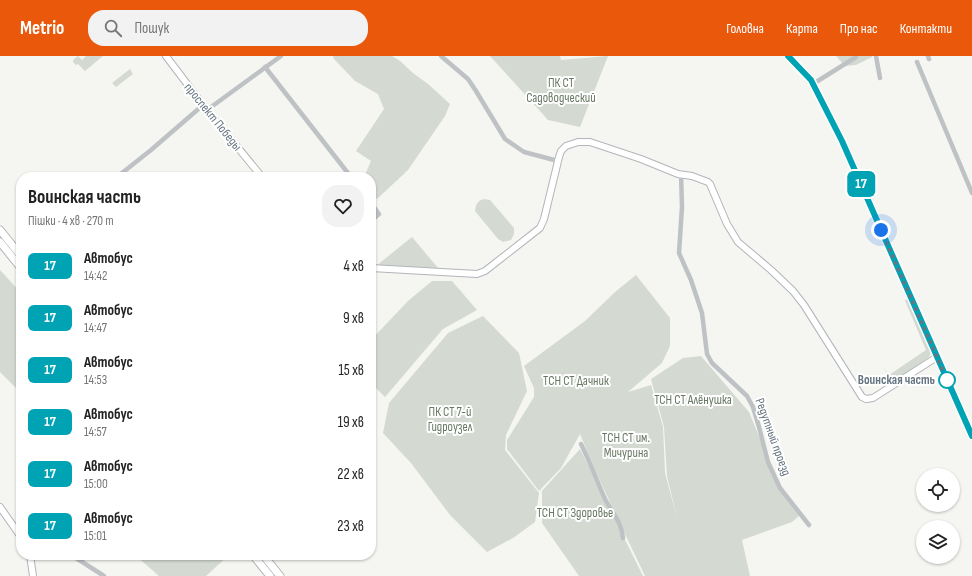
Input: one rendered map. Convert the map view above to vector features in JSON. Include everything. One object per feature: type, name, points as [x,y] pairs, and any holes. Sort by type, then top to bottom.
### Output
[{"type":"main road","points":[[0,230],[16,250]]},
{"type":"main road","points":[[0,242],[16,262]]},
{"type":"main road","points":[[257,560],[270,576]]},
{"type":"main road","points":[[267,560],[280,576]]},
{"type":"street","name":"проспект Победы","points":[[166,56],[205,108],[258,172]]},
{"type":"street","points":[[123,172],[205,108],[223,99],[281,56]]},
{"type":"street","points":[[441,56],[468,79],[505,139],[524,152],[558,161]]},
{"type":"street","points":[[788,56],[811,80],[842,141],[972,436]]},
{"type":"street","points":[[876,56],[880,78]]},
{"type":"street","points":[[813,84],[856,57]]},
{"type":"street","points":[[917,62],[972,193]]},
{"type":"street","points":[[265,67],[346,172]]},
{"type":"street","points":[[376,268],[477,274],[485,271],[540,228],[546,212],[561,151],[566,146],[578,142],[590,142],[681,174],[704,180],[710,184],[718,206],[738,242],[771,270],[804,305],[862,397],[866,399],[873,398],[937,357]]},
{"type":"street","name":"Редутный проезд","points":[[681,174],[682,207],[679,253],[691,280],[702,313],[707,354],[712,363],[747,396],[753,407],[768,462],[780,488],[809,525]]},
{"type":"street","points":[[581,444],[604,497],[623,532],[623,538]]},
{"type":"street","points":[[0,507],[16,530]]},
{"type":"street","points":[[31,560],[34,576]]},
{"type":"street","points":[[79,560],[104,576]]},
{"type":"green space","points":[[78,56],[82,60],[86,56],[103,56],[85,71],[78,64],[76,65],[73,62]]},
{"type":"green space","points":[[333,56],[392,56],[428,84],[450,104],[445,116],[408,170],[377,199],[376,172],[366,172],[371,161],[356,151],[384,109],[378,94],[355,81],[334,59]]},
{"type":"green space","name":"ПК СТ Садоводческий","points":[[490,56],[560,56],[561,60],[608,56],[580,127],[548,120]]},
{"type":"green space","points":[[836,56],[872,57],[856,65],[845,66]]},
{"type":"green space","points":[[130,69],[133,74],[116,87],[112,83]]},
{"type":"green space","points":[[484,199],[490,200],[514,228],[514,234],[511,240],[503,242],[498,239],[475,211],[477,203]]},
{"type":"green space","points":[[412,237],[438,268],[376,266]]},
{"type":"green space","points":[[0,270],[16,288],[16,388],[0,372]]},
{"type":"green space","points":[[636,275],[670,318],[670,346],[662,363],[628,392],[651,385],[663,427],[665,473],[677,518],[667,476],[664,427],[651,379],[683,358],[701,356],[749,412],[780,488],[799,516],[792,522],[742,540],[750,576],[645,576],[603,488],[580,434],[561,468],[539,491],[507,449],[507,440],[534,397],[534,388],[524,366],[585,321],[615,292]]},
{"type":"green space","points":[[432,281],[452,281],[477,310],[443,329],[385,397],[376,388],[376,335],[408,301]]},
{"type":"green space","points":[[910,299],[932,350],[929,357],[895,382],[891,380],[883,367],[889,375],[926,350],[906,303],[905,300]]},
{"type":"green space","name":"ПК СТ 7-й Гидроузел","points":[[483,316],[519,353],[527,391],[506,435],[505,450],[539,493],[535,522],[513,538],[487,552],[450,515],[411,463],[383,433],[389,403],[448,333]]},
{"type":"green space","name":"ТСН СТ Здоровье","points":[[580,449],[643,576],[579,576],[542,523],[542,491]]},
{"type":"green space","points":[[141,560],[224,560],[206,576],[159,576]]},
{"type":"bus line","name":"17","points":[[788,56],[811,80],[842,141],[972,436]]},
{"type":"place","name":"Воинская часть","points":[[947,380]]},
{"type":"route","points":[[881,230],[947,380]]},
{"type":"park label","name":"ТСН СТ Дачник","points":[[576,381]]},
{"type":"park label","name":"ТСН СТ Алёнушка","points":[[693,400]]},
{"type":"park label","name":"ТСН СТ им. Мичурина","points":[[626,446]]}]
